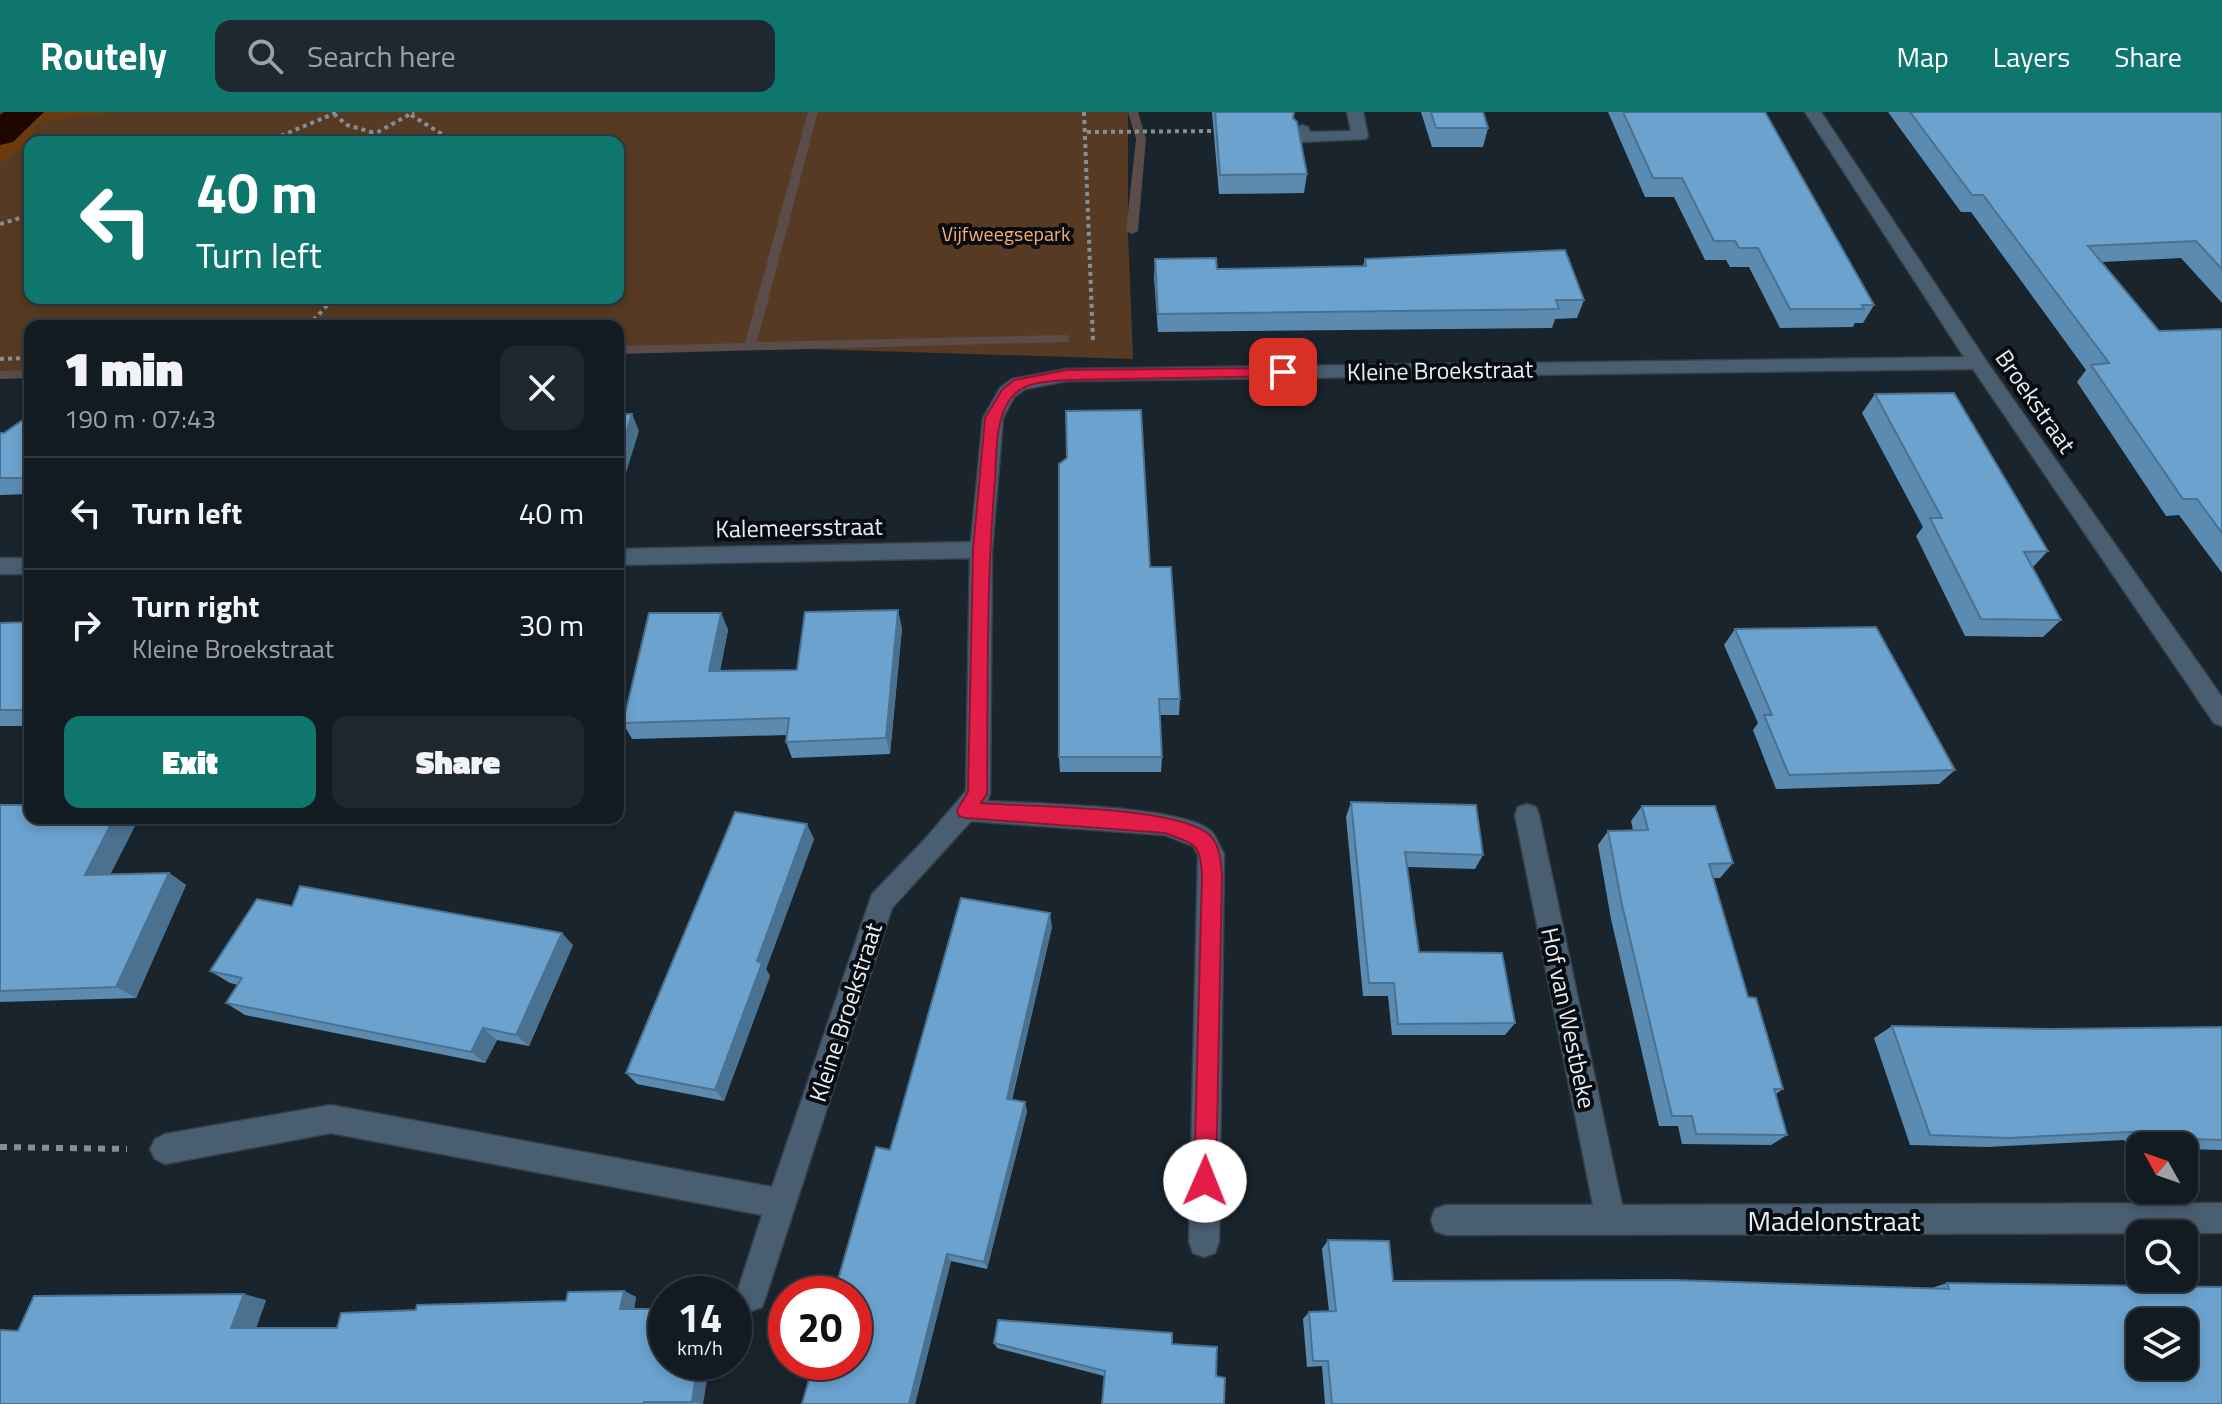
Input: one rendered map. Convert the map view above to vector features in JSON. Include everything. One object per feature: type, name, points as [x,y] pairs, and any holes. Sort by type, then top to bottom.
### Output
[{"type":"street","points":[[1302,130],[1302,137],[1360,136],[1355,112]]},
{"type":"street","name":"Broekstraat","points":[[1813,112],[1978,363],[2222,716]]},
{"type":"street","name":"Kleine Broekstraat","points":[[752,1293],[881,902],[978,794],[981,550],[993,418],[1007,393],[1019,384],[1034,379],[1094,375],[1978,363]]},
{"type":"street","name":"Kalemeersstraat","points":[[624,557],[981,550]]},
{"type":"street","points":[[0,566],[24,566]]},
{"type":"street","points":[[966,810],[1166,824],[1202,838],[1211,854],[1204,1242]]},
{"type":"street","name":"Hof van Westbeke","points":[[1527,815],[1611,1221]]},
{"type":"street","points":[[165,1149],[331,1119],[781,1204]]},
{"type":"street","name":"Madelonstraat","points":[[1446,1220],[2222,1218]]},
{"type":"path","points":[[1084,112],[1094,375]]},
{"type":"path","points":[[280,136],[336,113],[340,123],[376,133]]},
{"type":"path","points":[[366,136],[413,114],[446,136]]},
{"type":"path","points":[[1087,132],[1226,131]]},
{"type":"path","points":[[0,224],[24,217]]},
{"type":"path","points":[[314,320],[328,304]]},
{"type":"path","points":[[0,359],[24,358]]},
{"type":"path","points":[[0,1147],[165,1149]]},
{"type":"green space","name":"Vijfweegsepark","points":[[0,112],[1128,112],[1128,231],[1133,359],[750,347],[624,350],[624,320],[24,320],[24,374],[0,375]]},
{"type":"shaded area","points":[[3,112],[113,112],[40,122],[30,136],[24,136],[24,145],[0,165],[0,115]]},
{"type":"building","points":[[1215,112],[1294,112],[1307,174],[1220,175]]},
{"type":"building","points":[[1431,112],[1483,112],[1488,128],[1436,128]]},
{"type":"building","points":[[1623,112],[1765,112],[1874,305],[1862,305],[1864,309],[1790,309],[1758,248],[1739,248],[1735,241],[1714,241],[1682,178],[1653,178]]},
{"type":"building","points":[[1910,112],[2222,112],[2222,269],[2196,241],[2088,246],[2159,331],[2222,329],[2222,533],[2197,499],[2183,499],[2091,365],[2109,363],[1983,195],[1972,195]]},
{"type":"building","points":[[1565,250],[1584,300],[1556,300],[1559,309],[1158,314],[1155,259],[1216,258],[1217,269],[1366,266],[1365,259]]},
{"type":"building","points":[[1954,393],[2048,551],[2024,552],[2061,620],[1981,619],[1930,518],[1942,518],[1875,394]]},
{"type":"building","points":[[1141,410],[1150,567],[1171,567],[1180,699],[1159,699],[1162,757],[1059,757],[1059,464],[1067,458],[1066,411]]},
{"type":"building","points":[[624,414],[632,414],[624,439]]},
{"type":"building","points":[[24,419],[24,478],[0,478],[0,433]]},
{"type":"building","points":[[898,610],[886,738],[786,742],[789,718],[624,723],[649,613],[721,613],[709,671],[797,670],[805,612]]},
{"type":"building","points":[[24,622],[24,710],[0,710],[0,623]]},
{"type":"building","points":[[1876,627],[1955,770],[1789,775],[1764,715],[1772,715],[1735,629]]},
{"type":"building","points":[[1351,802],[1476,805],[1483,855],[1405,852],[1419,952],[1502,953],[1515,1023],[1398,1024],[1394,983],[1369,983]]},
{"type":"building","points":[[0,805],[24,805],[24,824],[111,824],[85,875],[169,873],[116,987],[0,991]]},
{"type":"building","points":[[1642,806],[1715,806],[1733,863],[1709,864],[1748,997],[1756,998],[1783,1089],[1774,1089],[1787,1135],[1696,1134],[1692,1116],[1672,1116],[1622,905],[1608,831],[1648,830]]},
{"type":"building","points":[[735,812],[807,824],[757,961],[762,963],[715,1090],[626,1073]]},
{"type":"building","points":[[300,886],[562,933],[516,1035],[483,1028],[471,1052],[226,1003],[242,978],[210,971],[257,899],[292,906]]},
{"type":"building","points":[[961,898],[1050,913],[1007,1099],[1025,1102],[984,1262],[947,1254],[909,1404],[802,1404],[809,1380],[872,1380],[872,1276],[839,1276],[876,1147],[890,1150]]},
{"type":"building","points":[[1892,1026],[2051,1029],[2222,1027],[2222,1140],[2198,1139],[2198,1132],[2149,1131],[2009,1138],[1930,1135]]},
{"type":"building","points":[[1328,1240],[1389,1241],[1393,1281],[1673,1280],[1949,1289],[1947,1283],[2126,1286],[2126,1292],[2198,1292],[2198,1287],[2222,1287],[2222,1404],[1332,1404],[1328,1361],[1313,1361],[1309,1312],[1336,1311]]},
{"type":"building","points":[[624,1291],[620,1309],[648,1309],[648,1380],[695,1380],[692,1402],[0,1404],[0,1330],[18,1331],[34,1296],[244,1294],[231,1328],[337,1328],[341,1313],[416,1310],[417,1305],[566,1301],[568,1292]]},
{"type":"building","points":[[998,1320],[1172,1333],[1172,1344],[1217,1347],[1216,1376],[1225,1378],[1224,1404],[1102,1404],[1105,1371],[994,1343]]},
{"type":"waterway","points":[[0,134],[26,112]]},
{"type":"waterway","points":[[750,347],[813,112]]},
{"type":"waterway","points":[[1132,231],[1141,139],[1133,112]]},
{"type":"waterway","points":[[750,347],[1065,339]]},
{"type":"waterway","points":[[624,350],[750,347]]},
{"type":"waterway","points":[[0,375],[24,374]]},
{"type":"route","points":[[1205,1181],[1212,876],[1211,854],[1202,838],[1166,824],[966,810],[978,794],[981,550],[993,418],[1007,393],[1019,384],[1034,379],[1067,375],[1283,372]]}]
